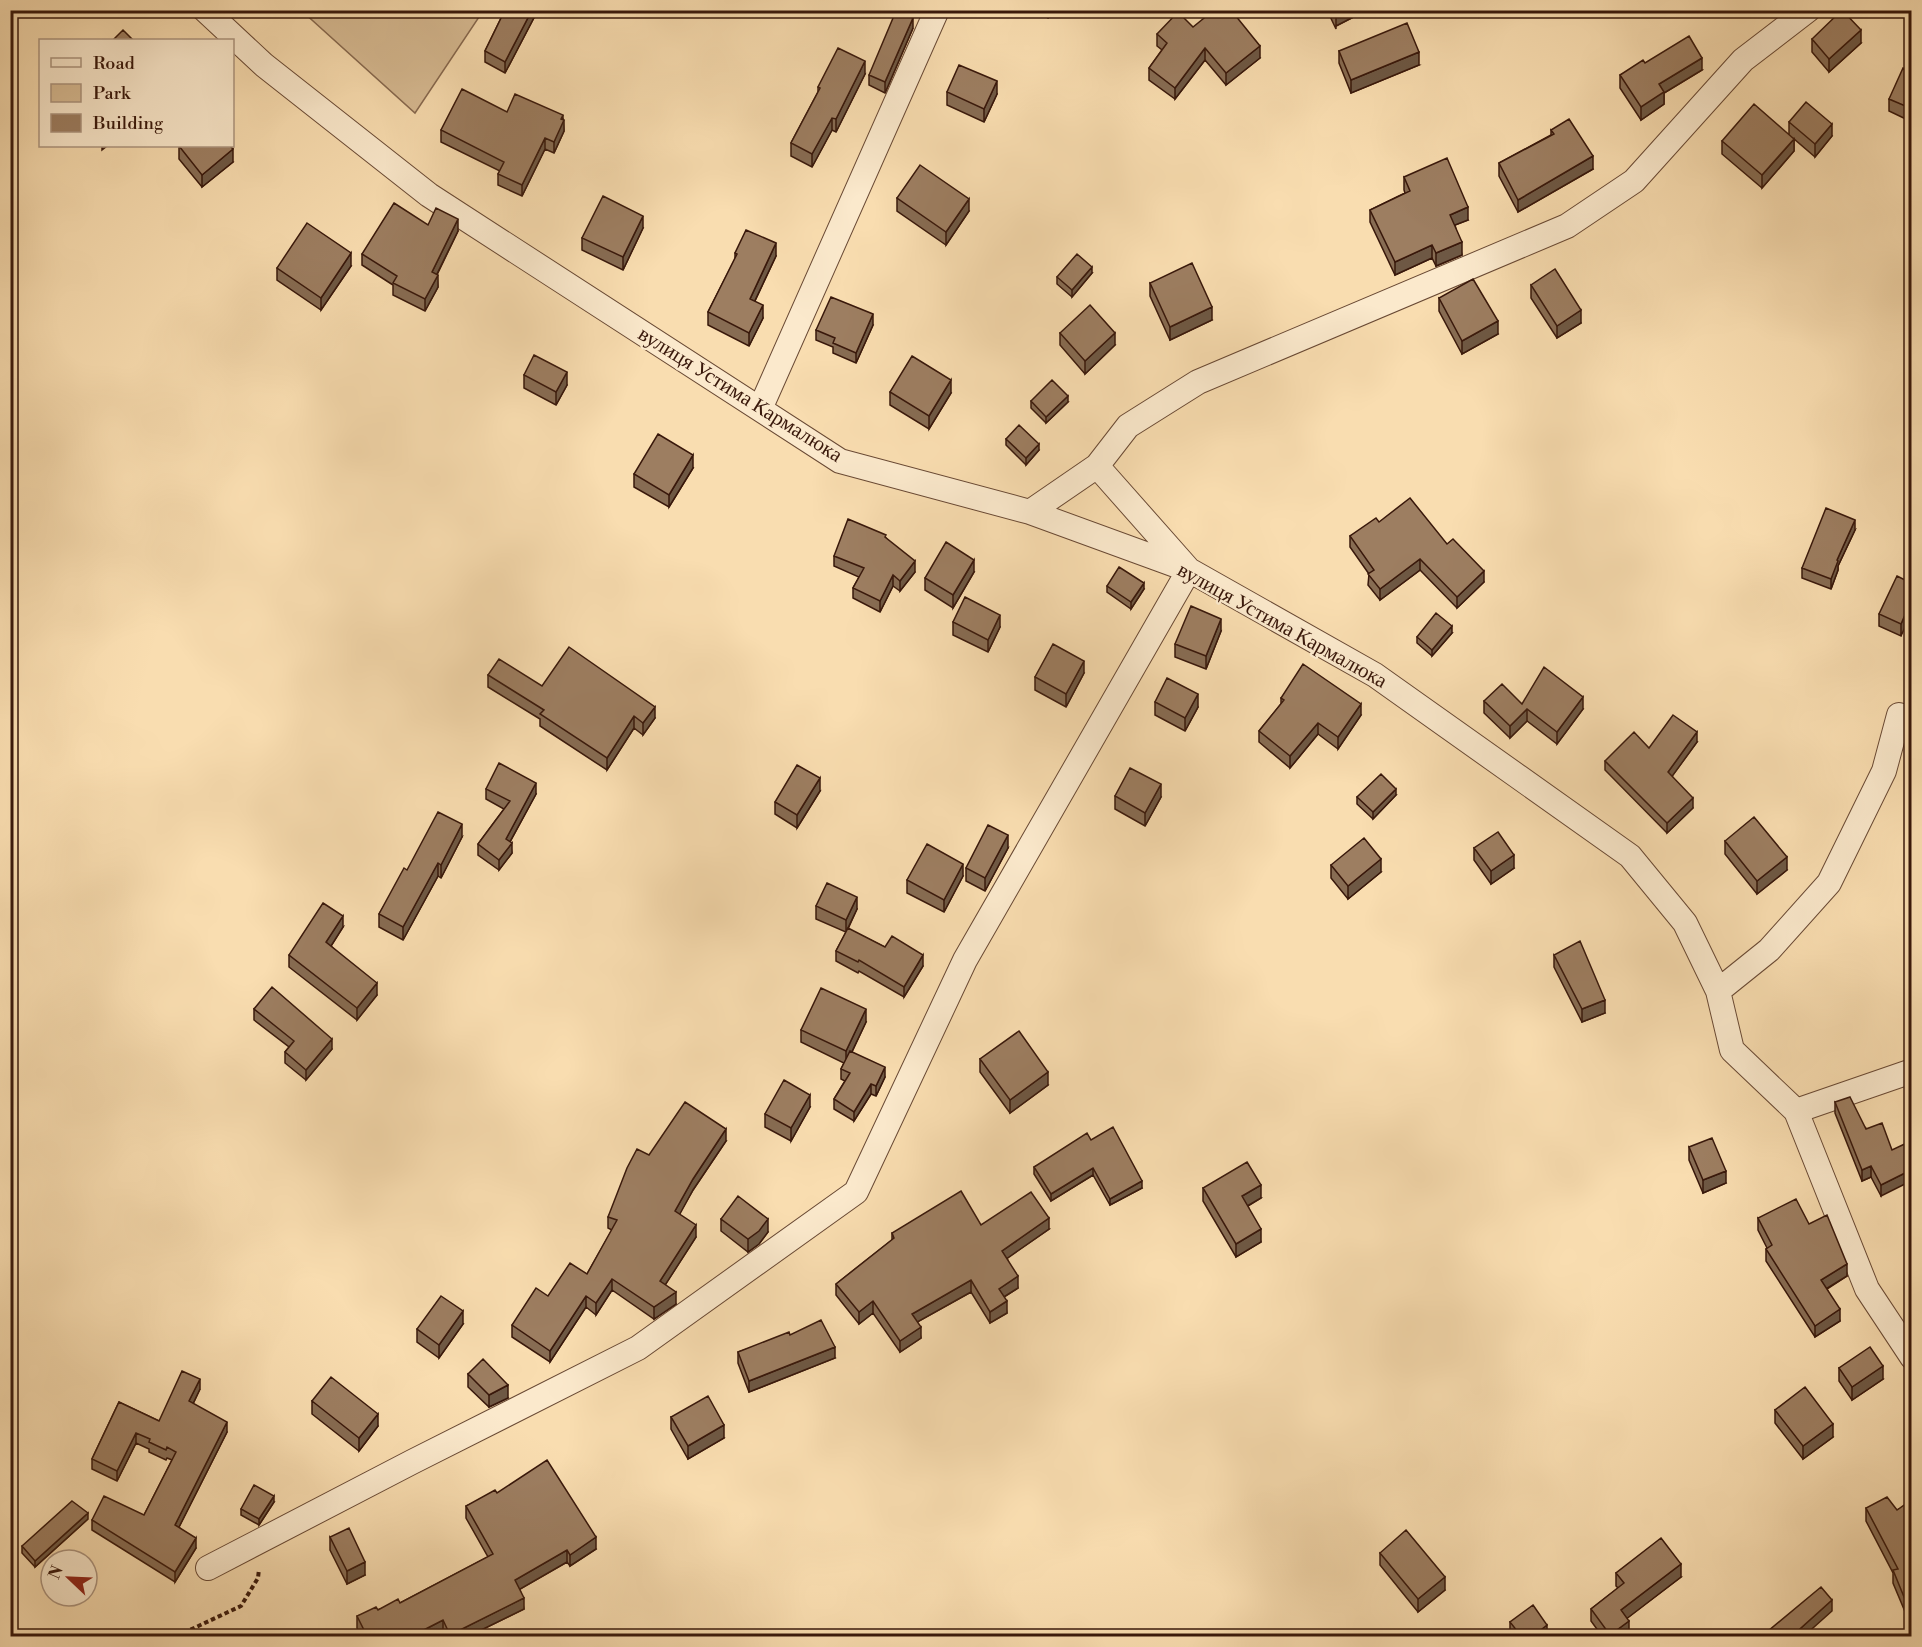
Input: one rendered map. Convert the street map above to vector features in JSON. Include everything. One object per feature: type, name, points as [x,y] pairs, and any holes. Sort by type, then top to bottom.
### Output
[{"type":"street","name":"вулиця Устима Кармалюка","points":[[205,10],[264,65],[429,195],[840,461],[1030,512],[1189,570],[1375,675],[1630,856],[1685,923],[1718,991],[1732,1050],[1796,1111],[1867,1289],[1911,1357]]},
{"type":"street","points":[[760,409],[937,10]]},
{"type":"street","points":[[1030,512],[1097,466],[1128,426],[1198,382],[1567,226],[1634,181],[1743,60],[1808,10]]},
{"type":"street","points":[[208,1568],[638,1348],[856,1192],[965,960],[1189,570],[1097,466]]},
{"type":"street","points":[[1718,991],[1769,950],[1829,883],[1884,771],[1899,715]]},
{"type":"street","points":[[1796,1111],[1911,1071]]},
{"type":"path","points":[[177,1636],[241,1606],[258,1578],[262,1551],[257,1543]]},
{"type":"green space","points":[[302,11],[483,11],[415,113]]},
{"type":"building","points":[[505,10],[532,10],[505,62],[485,51]]},
{"type":"building","points":[[1214,10],[1231,10],[1260,46],[1226,73],[1205,48],[1175,88],[1149,68],[1167,43],[1157,34],[1178,12],[1193,27]]},
{"type":"building","points":[[1842,10],[1861,30],[1829,59],[1812,39]]},
{"type":"building","points":[[896,11],[913,18],[885,82],[869,75]]},
{"type":"building","points":[[1407,23],[1419,52],[1351,80],[1339,51]]},
{"type":"building","points":[[123,30],[132,39],[114,39]]},
{"type":"building","points":[[1689,36],[1702,58],[1659,84],[1664,92],[1641,107],[1620,75],[1643,60],[1645,63]]},
{"type":"building","points":[[838,48],[865,61],[836,119],[832,118],[812,154],[791,143]]},
{"type":"building","points":[[959,65],[997,81],[984,109],[947,92]]},
{"type":"building","points":[[1903,68],[1911,72],[1910,108],[1889,99]]},
{"type":"building","points":[[462,89],[507,112],[515,94],[563,115],[561,119],[564,120],[554,142],[545,138],[522,185],[498,174],[504,162],[441,130]]},
{"type":"building","points":[[1806,102],[1832,124],[1815,144],[1789,122]]},
{"type":"building","points":[[1754,104],[1794,139],[1762,175],[1722,141]]},
{"type":"building","points":[[1569,119],[1593,156],[1518,200],[1499,163],[1554,134],[1551,130]]},
{"type":"building","points":[[180,147],[231,147],[233,149],[202,175]]},
{"type":"building","points":[[1447,158],[1468,207],[1450,215],[1462,242],[1436,253],[1432,245],[1395,262],[1370,210],[1410,191],[1404,177]]},
{"type":"building","points":[[920,165],[969,199],[946,232],[897,198]]},
{"type":"building","points":[[603,196],[643,216],[623,257],[582,238]]},
{"type":"building","points":[[394,203],[428,225],[436,208],[458,219],[432,272],[438,275],[425,299],[393,283],[397,276],[362,254]]},
{"type":"building","points":[[307,223],[351,253],[321,298],[277,268]]},
{"type":"building","points":[[746,230],[776,243],[750,299],[763,305],[749,333],[708,312],[737,254],[735,253]]},
{"type":"building","points":[[1077,254],[1092,267],[1072,290],[1057,277]]},
{"type":"building","points":[[1192,263],[1212,307],[1170,327],[1150,283]]},
{"type":"building","points":[[1555,269],[1581,310],[1557,326],[1531,285]]},
{"type":"building","points":[[1473,279],[1498,321],[1462,341],[1439,298]]},
{"type":"building","points":[[831,297],[873,314],[856,353],[833,343],[835,338],[816,330]]},
{"type":"building","points":[[1090,305],[1115,333],[1085,361],[1060,333]]},
{"type":"building","points":[[534,355],[567,372],[556,392],[524,375]]},
{"type":"building","points":[[912,356],[951,380],[929,416],[890,392]]},
{"type":"building","points":[[1052,380],[1068,396],[1046,417],[1031,401]]},
{"type":"building","points":[[1019,425],[1039,444],[1026,458],[1006,439]]},
{"type":"building","points":[[658,434],[693,455],[669,495],[634,474]]},
{"type":"building","points":[[1410,498],[1447,544],[1453,539],[1484,571],[1457,597],[1420,559],[1380,589],[1368,574],[1374,570],[1350,536],[1376,518],[1379,522]]},
{"type":"building","points":[[1826,508],[1855,520],[1831,579],[1802,568]]},
{"type":"building","points":[[848,519],[886,535],[885,537],[915,561],[900,581],[893,575],[880,601],[853,588],[864,568],[834,556]]},
{"type":"building","points":[[946,542],[974,560],[953,595],[925,578]]},
{"type":"building","points":[[1119,567],[1144,583],[1131,602],[1107,586]]},
{"type":"building","points":[[1897,576],[1911,583],[1911,601],[1901,624],[1879,614]]},
{"type":"building","points":[[965,597],[1000,615],[988,640],[953,622]]},
{"type":"building","points":[[1191,606],[1221,619],[1206,656],[1175,644]]},
{"type":"building","points":[[1436,613],[1452,626],[1432,650],[1417,637]]},
{"type":"building","points":[[1053,644],[1084,661],[1066,694],[1035,677]]},
{"type":"building","points":[[569,647],[655,707],[643,723],[634,716],[607,758],[540,714],[544,710],[488,675],[499,659],[542,686]]},
{"type":"building","points":[[1303,664],[1361,704],[1338,737],[1318,723],[1290,756],[1259,731],[1284,700],[1281,698]]},
{"type":"building","points":[[1544,667],[1583,697],[1557,732],[1527,709],[1510,726],[1484,701],[1502,684],[1522,704]]},
{"type":"building","points":[[1167,678],[1198,694],[1185,718],[1155,702]]},
{"type":"building","points":[[1673,715],[1697,732],[1668,772],[1693,798],[1667,823],[1605,761],[1634,732],[1649,748]]},
{"type":"building","points":[[499,763],[536,783],[506,839],[512,843],[499,860],[478,844],[510,801],[486,789]]},
{"type":"building","points":[[797,765],[820,778],[797,815],[775,802]]},
{"type":"building","points":[[1130,768],[1161,784],[1145,813],[1115,796]]},
{"type":"building","points":[[1381,774],[1396,789],[1373,812],[1357,797]]},
{"type":"building","points":[[438,812],[462,824],[441,865],[438,863],[403,927],[379,914],[404,868],[407,870]]},
{"type":"building","points":[[1754,817],[1787,857],[1757,881],[1725,841]]},
{"type":"building","points":[[988,825],[1008,835],[985,878],[966,868]]},
{"type":"building","points":[[1498,832],[1514,855],[1491,871],[1474,848]]},
{"type":"building","points":[[1364,838],[1381,859],[1348,886],[1331,865]]},
{"type":"building","points":[[927,844],[963,864],[944,900],[907,880]]},
{"type":"building","points":[[827,883],[857,897],[846,920],[816,906]]},
{"type":"building","points":[[323,903],[343,916],[326,942],[377,983],[357,1008],[289,955]]},
{"type":"building","points":[[848,928],[885,947],[892,936],[923,955],[904,987],[859,960],[858,962],[836,951]]},
{"type":"building","points":[[1580,941],[1605,1000],[1582,1009],[1554,955]]},
{"type":"building","points":[[272,987],[332,1039],[306,1070],[285,1052],[294,1041],[254,1009]]},
{"type":"building","points":[[821,988],[866,1009],[846,1051],[801,1030]]},
{"type":"building","points":[[1019,1031],[1048,1072],[1010,1100],[980,1059]]},
{"type":"building","points":[[850,1051],[885,1067],[876,1086],[871,1084],[854,1112],[834,1099],[850,1073],[841,1069]]},
{"type":"building","points":[[784,1080],[810,1095],[791,1128],[765,1114]]},
{"type":"building","points":[[1850,1097],[1866,1129],[1882,1123],[1892,1150],[1911,1141],[1911,1170],[1881,1185],[1871,1166],[1862,1170],[1835,1102]]},
{"type":"building","points":[[685,1102],[726,1129],[675,1211],[696,1225],[660,1281],[676,1292],[654,1307],[612,1279],[596,1303],[586,1296],[550,1351],[512,1325],[536,1288],[548,1296],[570,1263],[587,1274],[617,1220],[608,1217],[637,1149],[649,1155]]},
{"type":"building","points":[[1113,1127],[1142,1181],[1110,1199],[1093,1168],[1051,1194],[1034,1167],[1087,1133],[1091,1140]]},
{"type":"building","points":[[1712,1138],[1726,1171],[1703,1180],[1689,1147]]},
{"type":"building","points":[[1247,1162],[1261,1185],[1242,1196],[1261,1229],[1236,1244],[1203,1188]]},
{"type":"building","points":[[961,1191],[981,1225],[1031,1192],[1049,1218],[1002,1251],[1018,1276],[999,1289],[1007,1301],[990,1312],[971,1280],[912,1314],[921,1327],[900,1341],[873,1301],[859,1312],[836,1284],[894,1238],[892,1233]]},
{"type":"building","points":[[738,1196],[768,1219],[759,1231],[748,1239],[721,1219]]},
{"type":"building","points":[[1796,1199],[1809,1224],[1827,1215],[1847,1264],[1821,1280],[1840,1309],[1815,1326],[1766,1249],[1772,1245],[1758,1218]]},
{"type":"building","points":[[441,1296],[463,1311],[439,1345],[417,1329]]},
{"type":"building","points":[[821,1320],[835,1347],[749,1381],[738,1352],[789,1332],[790,1335]]},
{"type":"building","points":[[1870,1347],[1883,1366],[1852,1387],[1839,1368]]},
{"type":"building","points":[[483,1359],[508,1385],[489,1395],[468,1374]]},
{"type":"building","points":[[182,1371],[200,1379],[189,1401],[227,1422],[175,1525],[196,1538],[175,1572],[92,1520],[104,1496],[144,1515],[176,1452],[149,1442],[150,1439],[136,1433],[117,1471],[92,1459],[119,1402],[159,1421]]},
{"type":"building","points":[[331,1377],[378,1414],[359,1438],[312,1401]]},
{"type":"building","points":[[1805,1387],[1833,1424],[1803,1446],[1775,1410]]},
{"type":"building","points":[[708,1396],[724,1425],[688,1446],[671,1417]]},
{"type":"building","points":[[547,1460],[596,1537],[570,1555],[567,1550],[515,1580],[524,1598],[450,1635],[443,1620],[412,1636],[367,1636],[357,1616],[376,1607],[378,1610],[398,1599],[400,1603],[493,1554],[466,1506],[495,1490],[497,1493]]},
{"type":"building","points":[[254,1485],[274,1496],[259,1519],[241,1509]]},
{"type":"building","points":[[1887,1497],[1897,1510],[1910,1501],[1911,1504],[1911,1531],[1905,1535],[1911,1552],[1911,1614],[1893,1570],[1898,1569],[1866,1508]]},
{"type":"building","points":[[72,1501],[88,1513],[49,1548],[39,1548],[39,1557],[35,1561],[22,1546]]},
{"type":"building","points":[[349,1528],[365,1562],[347,1571],[330,1537]]},
{"type":"building","points":[[1406,1530],[1445,1577],[1418,1599],[1380,1553]]},
{"type":"building","points":[[1661,1538],[1681,1564],[1621,1610],[1629,1621],[1610,1635],[1591,1609],[1624,1583],[1616,1573]]},
{"type":"building","points":[[1821,1587],[1832,1600],[1792,1636],[1762,1636]]},
{"type":"building","points":[[1533,1605],[1547,1625],[1542,1629],[1548,1636],[1521,1636],[1510,1622]]}]
